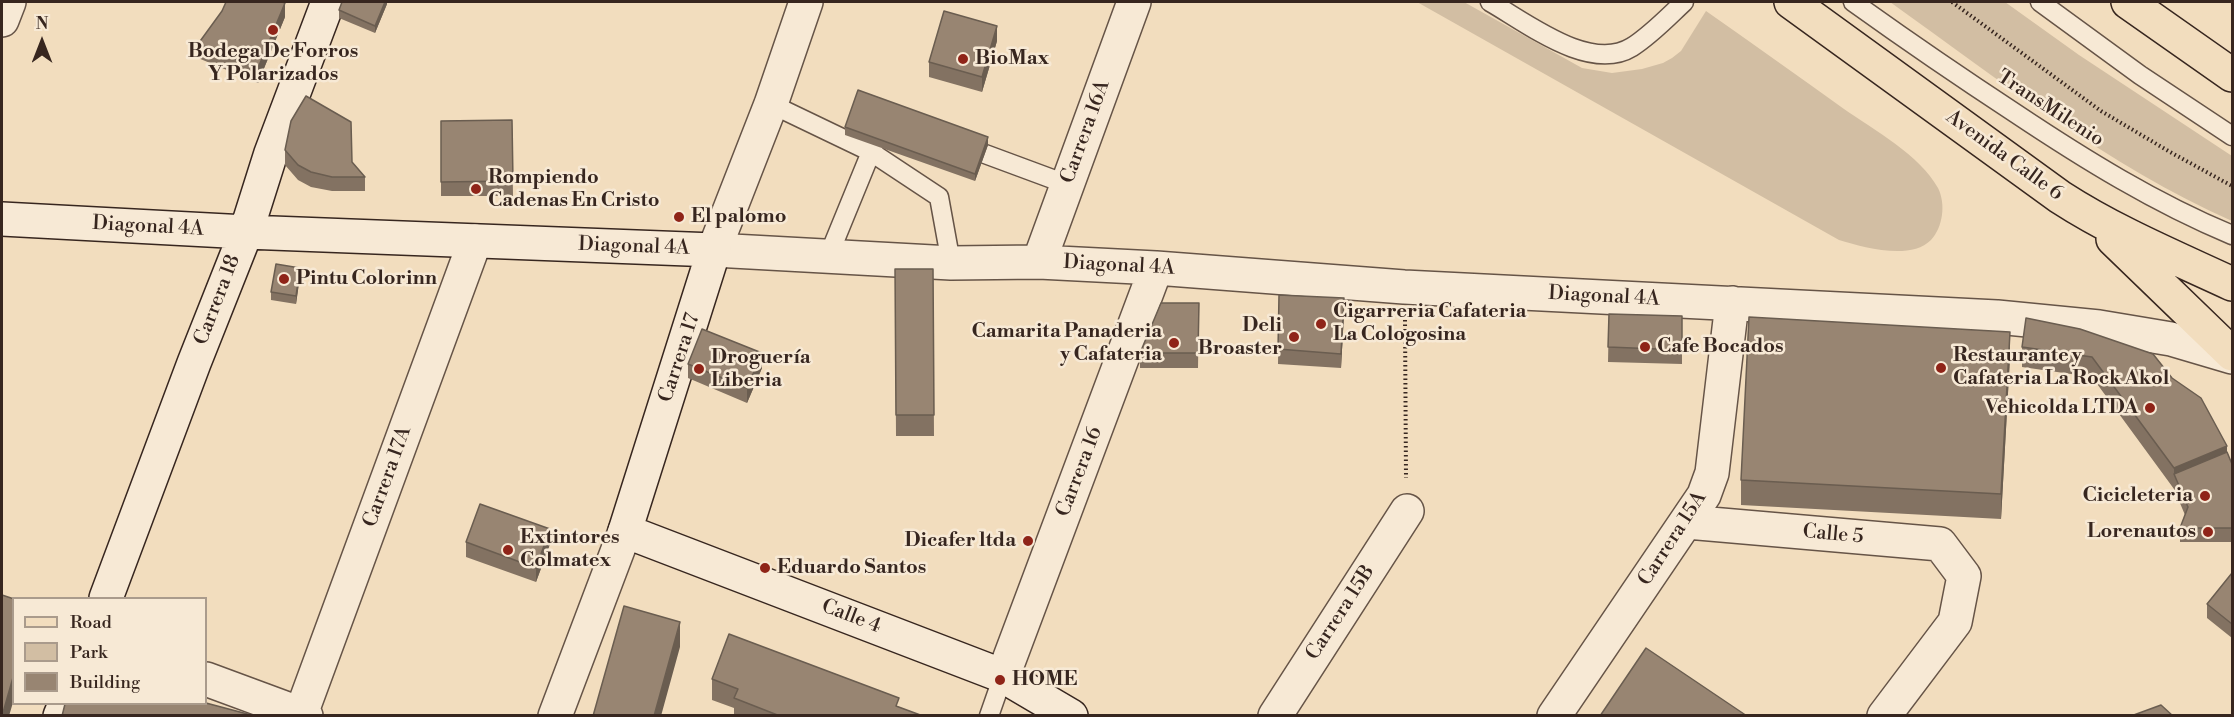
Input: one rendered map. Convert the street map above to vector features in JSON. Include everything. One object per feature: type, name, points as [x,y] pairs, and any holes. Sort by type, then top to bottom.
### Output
[{"type":"main road","name":"Avenida Calle 6","points":[[1793,2],[2029,176],[2088,215],[2232,284]]},
{"type":"main road","points":[[2128,2],[2229,65]]},
{"type":"main road","points":[[2088,215],[2232,356]]},
{"type":"street","points":[[2,20],[9,2]]},
{"type":"street","name":"Carrera 18","points":[[106,597],[246,232],[272,153],[328,2]]},
{"type":"street","name":"Carrera 17","points":[[555,716],[625,531],[714,250],[771,104],[806,2]]},
{"type":"street","name":"Carrera 16A","points":[[1039,262],[1134,2]]},
{"type":"street","name":"Diagonal 4A","points":[[2,219],[246,232],[714,250],[951,263],[1039,262],[1156,268],[1404,287],[1996,317],[2099,327],[2171,339],[2232,356]]},
{"type":"street","name":"Carrera 17A","points":[[303,715],[475,241]]},
{"type":"street","name":"Carrera 16","points":[[1003,676],[1156,268]]},
{"type":"street","name":"Carrera 15A","points":[[1554,716],[1704,495],[1712,473],[1732,303]]},
{"type":"street","name":"Carrera 15B","points":[[1275,716],[1407,511]]},
{"type":"street","name":"Calle 5","points":[[1687,522],[1940,544],[1964,576],[1955,622],[1884,716]]},
{"type":"street","name":"Calle 4","points":[[625,531],[1003,676],[1071,716]]},
{"type":"street","points":[[207,679],[303,715]]},
{"type":"lane","points":[[1490,2],[1565,44],[1597,55],[1616,53],[1633,46],[1684,2]]},
{"type":"lane","name":"TransMilenio","points":[[1854,2],[1964,79],[2091,163],[2208,225],[2232,235]]},
{"type":"lane","points":[[2040,2],[2140,75],[2232,136]]},
{"type":"lane","points":[[771,104],[872,149],[939,197],[951,263]]},
{"type":"lane","points":[[828,257],[872,149]]},
{"type":"lane","points":[[985,154],[1066,184]]},
{"type":"lane","points":[[989,716],[1003,676]]},
{"type":"path","points":[[1952,2],[2101,111],[2170,153],[2232,186]]},
{"type":"path","points":[[1404,287],[1407,511]]},
{"type":"green space","points":[[1417,2],[1464,2],[1582,68],[1612,73],[1642,69],[1672,58],[1681,51],[1706,11],[1908,154],[1930,176],[1938,188],[1942,201],[1941,222],[1931,240],[1911,250],[1886,250],[1839,240]]},
{"type":"green space","points":[[1890,2],[2005,2],[2079,55],[2232,156],[2232,221],[2142,175],[2099,149],[2056,121]]},
{"type":"building","points":[[226,2],[285,3],[258,68],[198,44]]},
{"type":"building","points":[[342,2],[385,2],[375,26],[339,10]]},
{"type":"building","name":"BioMax","points":[[944,11],[997,26],[982,77],[929,62]]},
{"type":"building","points":[[858,90],[988,137],[975,174],[845,127]]},
{"type":"building","points":[[306,96],[351,122],[352,162],[365,177],[332,177],[311,172],[298,165],[285,150],[291,121]]},
{"type":"building","points":[[512,120],[513,181],[441,182],[441,121]]},
{"type":"building","points":[[276,264],[300,268],[296,296],[271,292]]},
{"type":"building","points":[[895,269],[933,269],[934,415],[896,415]]},
{"type":"building","points":[[1279,295],[1344,298],[1341,354],[1278,349]]},
{"type":"building","name":"Camarita Panaderia y Cafateria","points":[[1161,303],[1199,303],[1198,353],[1140,353]]},
{"type":"building","points":[[1609,314],[1682,316],[1682,350],[1608,347]]},
{"type":"building","points":[[1749,317],[2010,332],[2001,494],[1741,480]]},
{"type":"building","points":[[2026,318],[2080,329],[2153,354],[2172,378],[2201,398],[2227,446],[2174,468],[2092,357],[2022,347]]},
{"type":"building","points":[[702,329],[762,353],[747,388],[688,364]]},
{"type":"building","points":[[2227,452],[2232,464],[2232,528],[2180,528],[2188,507],[2174,474]]},
{"type":"building","name":"Extintores Colmatex","points":[[480,504],[550,529],[536,568],[466,542]]},
{"type":"building","points":[[2232,573],[2232,624],[2207,604]]},
{"type":"building","points":[[2,595],[12,598],[12,681],[2,716]]},
{"type":"building","points":[[624,606],[680,622],[654,716],[593,716]]},
{"type":"building","points":[[729,634],[899,698],[896,706],[923,716],[780,716],[734,698],[738,689],[712,679]]},
{"type":"building","points":[[1646,648],[1747,716],[1600,716]]},
{"type":"building","points":[[207,703],[255,716],[62,716],[65,705]]},
{"type":"building","points":[[2161,705],[2173,716],[2131,716]]},
{"type":"place","name":"Bodega De Forros Y Polarizados","points":[[273,30]]},
{"type":"place","name":"BioMax","points":[[963,59]]},
{"type":"place","name":"Rompiendo Cadenas En Cristo","points":[[476,189]]},
{"type":"place","name":"El palomo","points":[[679,217]]},
{"type":"place","name":"Pintu Colorinn","points":[[284,279]]},
{"type":"place","name":"Cigarreria Cafateria La Cologosina","points":[[1321,324]]},
{"type":"place","name":"Deli Broaster","points":[[1294,337]]},
{"type":"place","name":"Camarita Panaderia y Cafateria","points":[[1174,343]]},
{"type":"place","name":"Cafe Bocados","points":[[1645,347]]},
{"type":"place","name":"Restaurante y Cafateria La Rock Akol","points":[[1941,368]]},
{"type":"place","name":"Droguería Liberia","points":[[699,369]]},
{"type":"place","name":"Vehicolda LTDA","points":[[2150,408]]},
{"type":"place","name":"Cicicleteria","points":[[2205,496]]},
{"type":"place","name":"Lorenautos","points":[[2208,532]]},
{"type":"place","name":"Dicafer ltda","points":[[1028,541]]},
{"type":"place","name":"Extintores Colmatex","points":[[508,550]]},
{"type":"place","name":"Eduardo Santos","points":[[765,568]]},
{"type":"place","name":"HOME","points":[[1000,680]]}]
